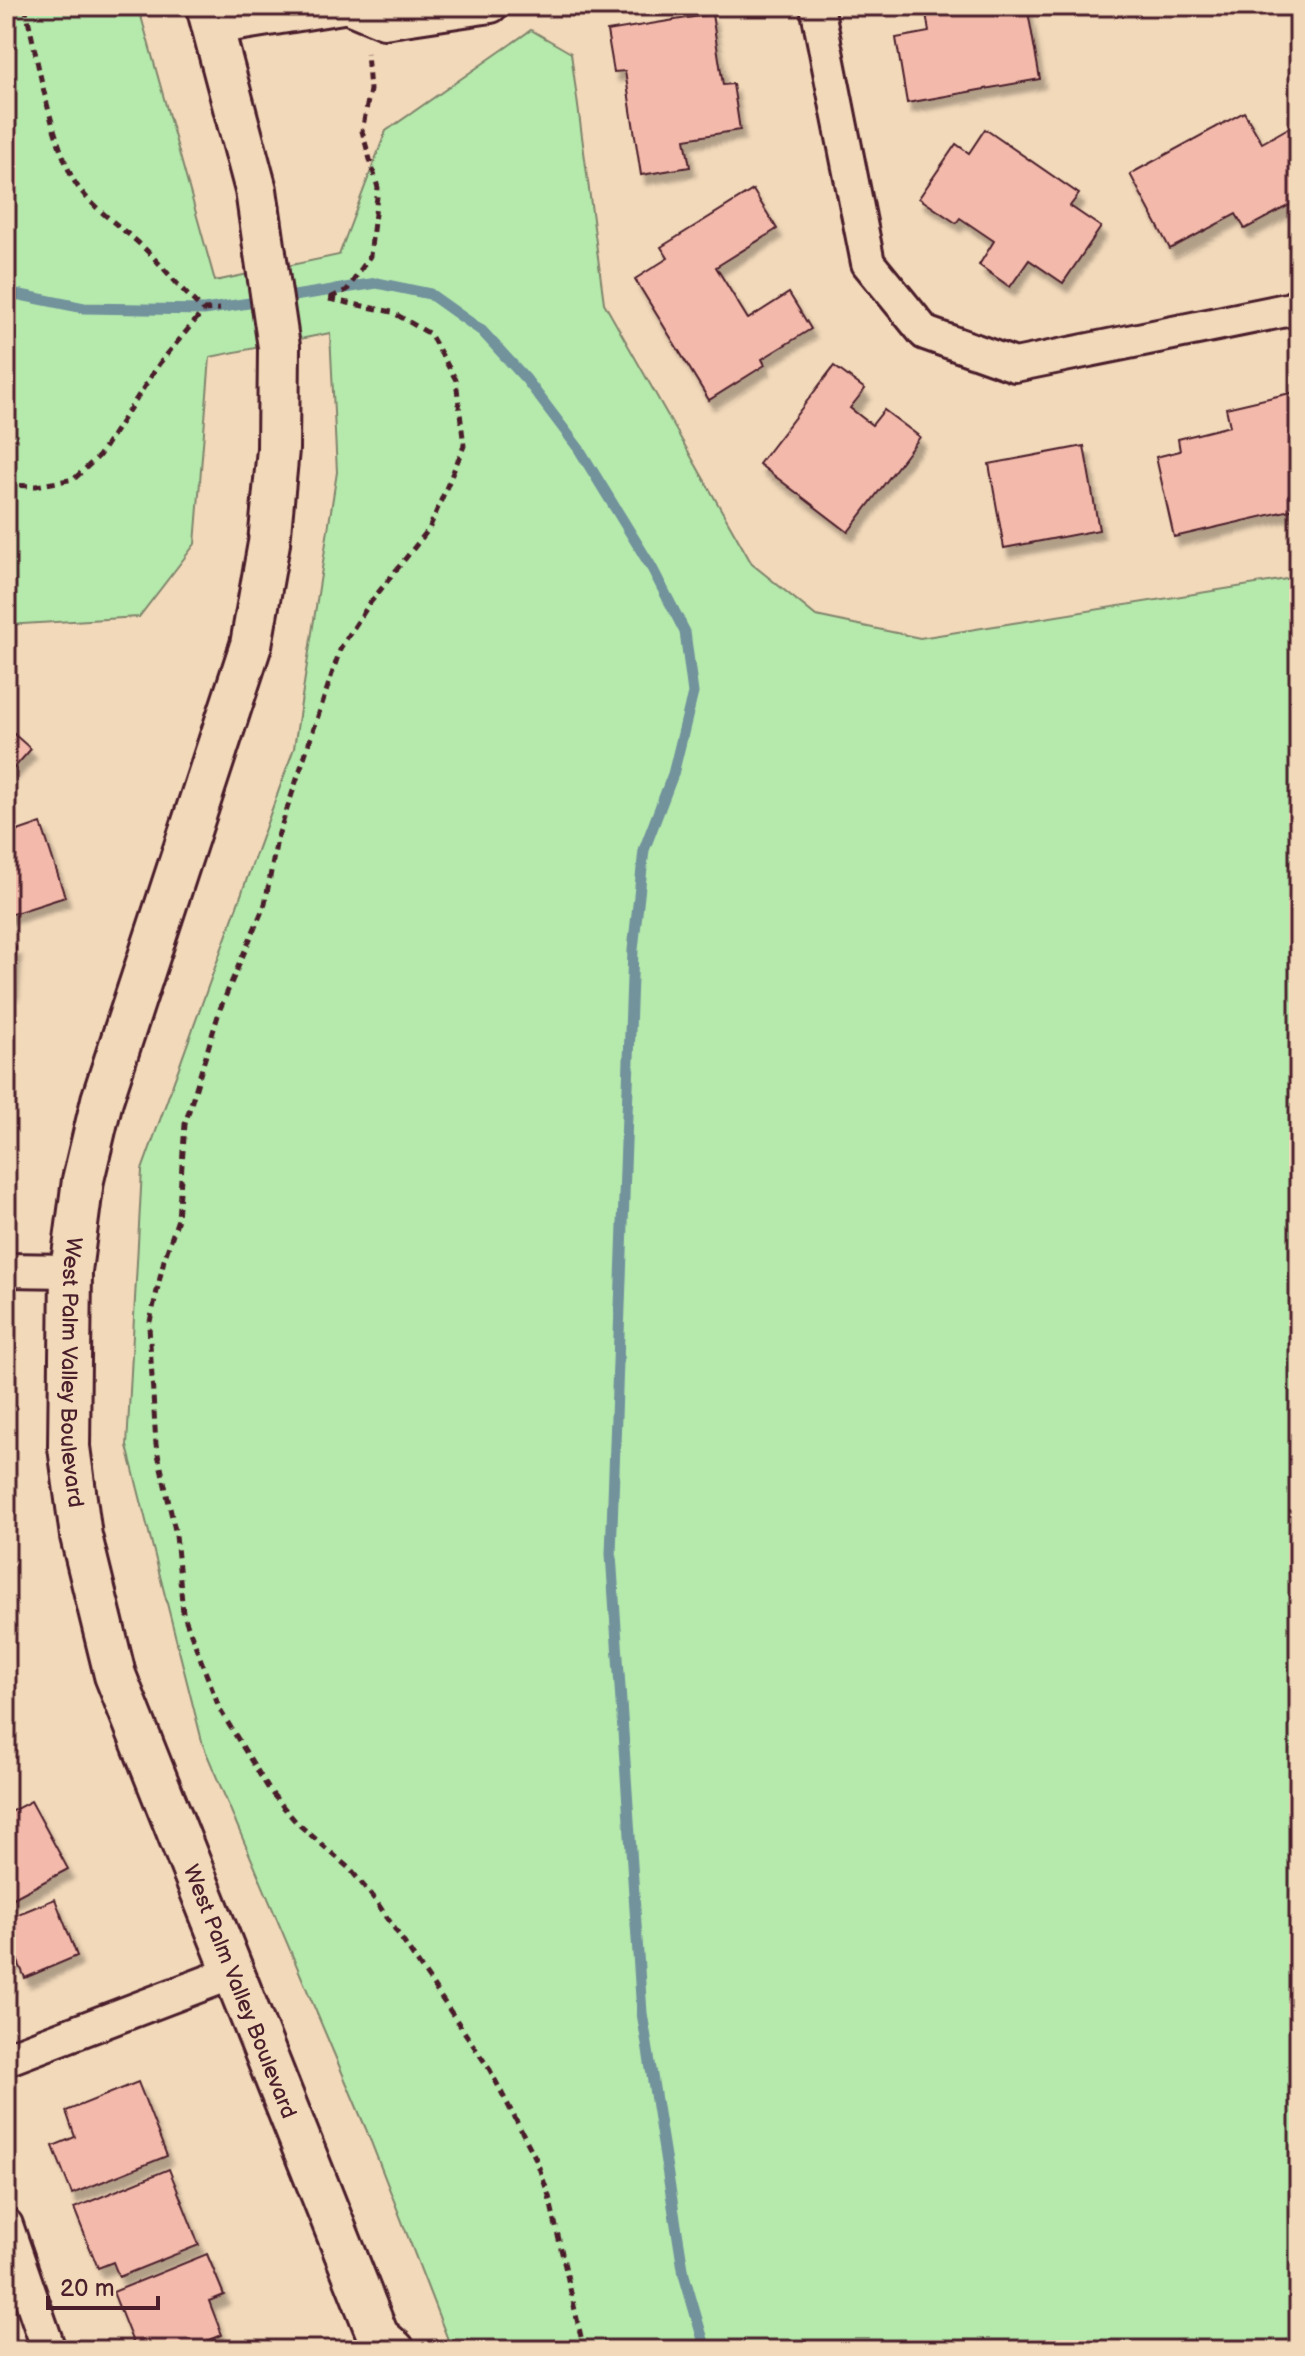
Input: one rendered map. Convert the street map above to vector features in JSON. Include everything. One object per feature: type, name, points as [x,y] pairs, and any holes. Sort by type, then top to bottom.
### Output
[{"type":"street","points":[[210,17],[348,6],[384,22],[491,6]]},
{"type":"street","points":[[817,6],[868,263],[925,333],[1015,365],[1291,309],[1299,304]]},
{"type":"street","name":"West Palm Valley Boulevard","points":[[210,17],[256,190],[279,347],[278,449],[269,543],[251,645],[102,1100],[83,1180],[71,1271],[69,1447],[81,1536],[115,1675],[382,2345]]},
{"type":"street","points":[[6,1270],[71,1271]]},
{"type":"street","points":[[6,2059],[232,1973]]},
{"type":"street","points":[[6,2225],[49,2350]]},
{"type":"path","points":[[25,6],[51,119],[71,176],[104,213],[145,249],[177,287],[204,310],[220,309]]},
{"type":"path","points":[[367,52],[370,90],[362,131],[378,188],[370,256],[347,290],[329,299],[392,312],[430,334],[456,380],[464,446],[429,529],[370,603],[341,647],[277,839],[265,904],[220,1009],[189,1109],[185,1124],[178,1219],[164,1260],[149,1326],[156,1445],[176,1535],[183,1613],[220,1710],[270,1791],[296,1822],[350,1869],[376,1901],[490,2070],[536,2159],[549,2196],[584,2350]]},
{"type":"path","points":[[6,485],[36,486],[74,479],[99,456],[159,364],[204,310]]},
{"type":"green space","points":[[6,6],[136,6],[139,9],[215,281],[339,255],[386,131],[531,30],[571,53],[604,303],[752,564],[816,616],[920,638],[1299,577],[1299,2350],[452,2350],[366,2129],[203,1745],[127,1446],[142,1170],[294,748],[337,472],[330,333],[210,357],[195,544],[139,617],[6,625]]},
{"type":"building","points":[[925,6],[1027,6],[1040,79],[907,103],[896,38],[929,32]]},
{"type":"building","points":[[712,14],[723,85],[733,84],[740,130],[685,139],[690,167],[641,175],[625,71],[614,72],[607,31]]},
{"type":"building","points":[[1244,112],[1262,143],[1299,122],[1299,200],[1245,229],[1236,214],[1170,249],[1130,174]]},
{"type":"building","points":[[985,129],[1079,194],[1070,206],[1101,227],[1063,283],[1029,260],[1010,287],[979,265],[994,241],[960,218],[956,223],[919,198],[956,144],[969,153]]},
{"type":"building","points":[[753,190],[777,229],[716,267],[748,319],[789,293],[811,329],[762,359],[765,365],[709,400],[635,279],[668,258],[661,247]]},
{"type":"building","points":[[834,366],[865,389],[850,408],[872,425],[884,410],[920,437],[848,532],[759,464]]},
{"type":"building","points":[[1299,391],[1299,439],[1292,441],[1299,472],[1299,508],[1174,537],[1156,457],[1180,451],[1178,439],[1230,426],[1226,408]]},
{"type":"building","points":[[1084,446],[1099,530],[1004,548],[989,464]]},
{"type":"building","points":[[6,727],[31,749],[6,777]]},
{"type":"building","points":[[41,823],[65,897],[6,916],[6,835]]},
{"type":"building","points":[[6,947],[16,947],[13,990],[6,989]]},
{"type":"building","points":[[31,1801],[68,1869],[6,1902],[6,1814]]},
{"type":"building","points":[[55,1899],[77,1956],[25,1978],[17,1959],[6,1963],[6,1919]]},
{"type":"building","points":[[138,2082],[167,2156],[72,2194],[53,2146],[75,2137],[66,2111]]},
{"type":"building","points":[[169,2169],[199,2245],[119,2277],[113,2262],[98,2268],[74,2208]]},
{"type":"building","points":[[207,2254],[224,2295],[209,2301],[222,2335],[185,2350],[136,2350],[113,2292]]},
{"type":"waterway","points":[[6,292],[84,308],[204,310],[377,283],[430,294],[482,331],[526,379],[579,449],[652,568],[685,632],[693,693],[673,774],[644,850],[633,950],[611,1554],[642,2013],[684,2275],[706,2350]]}]
